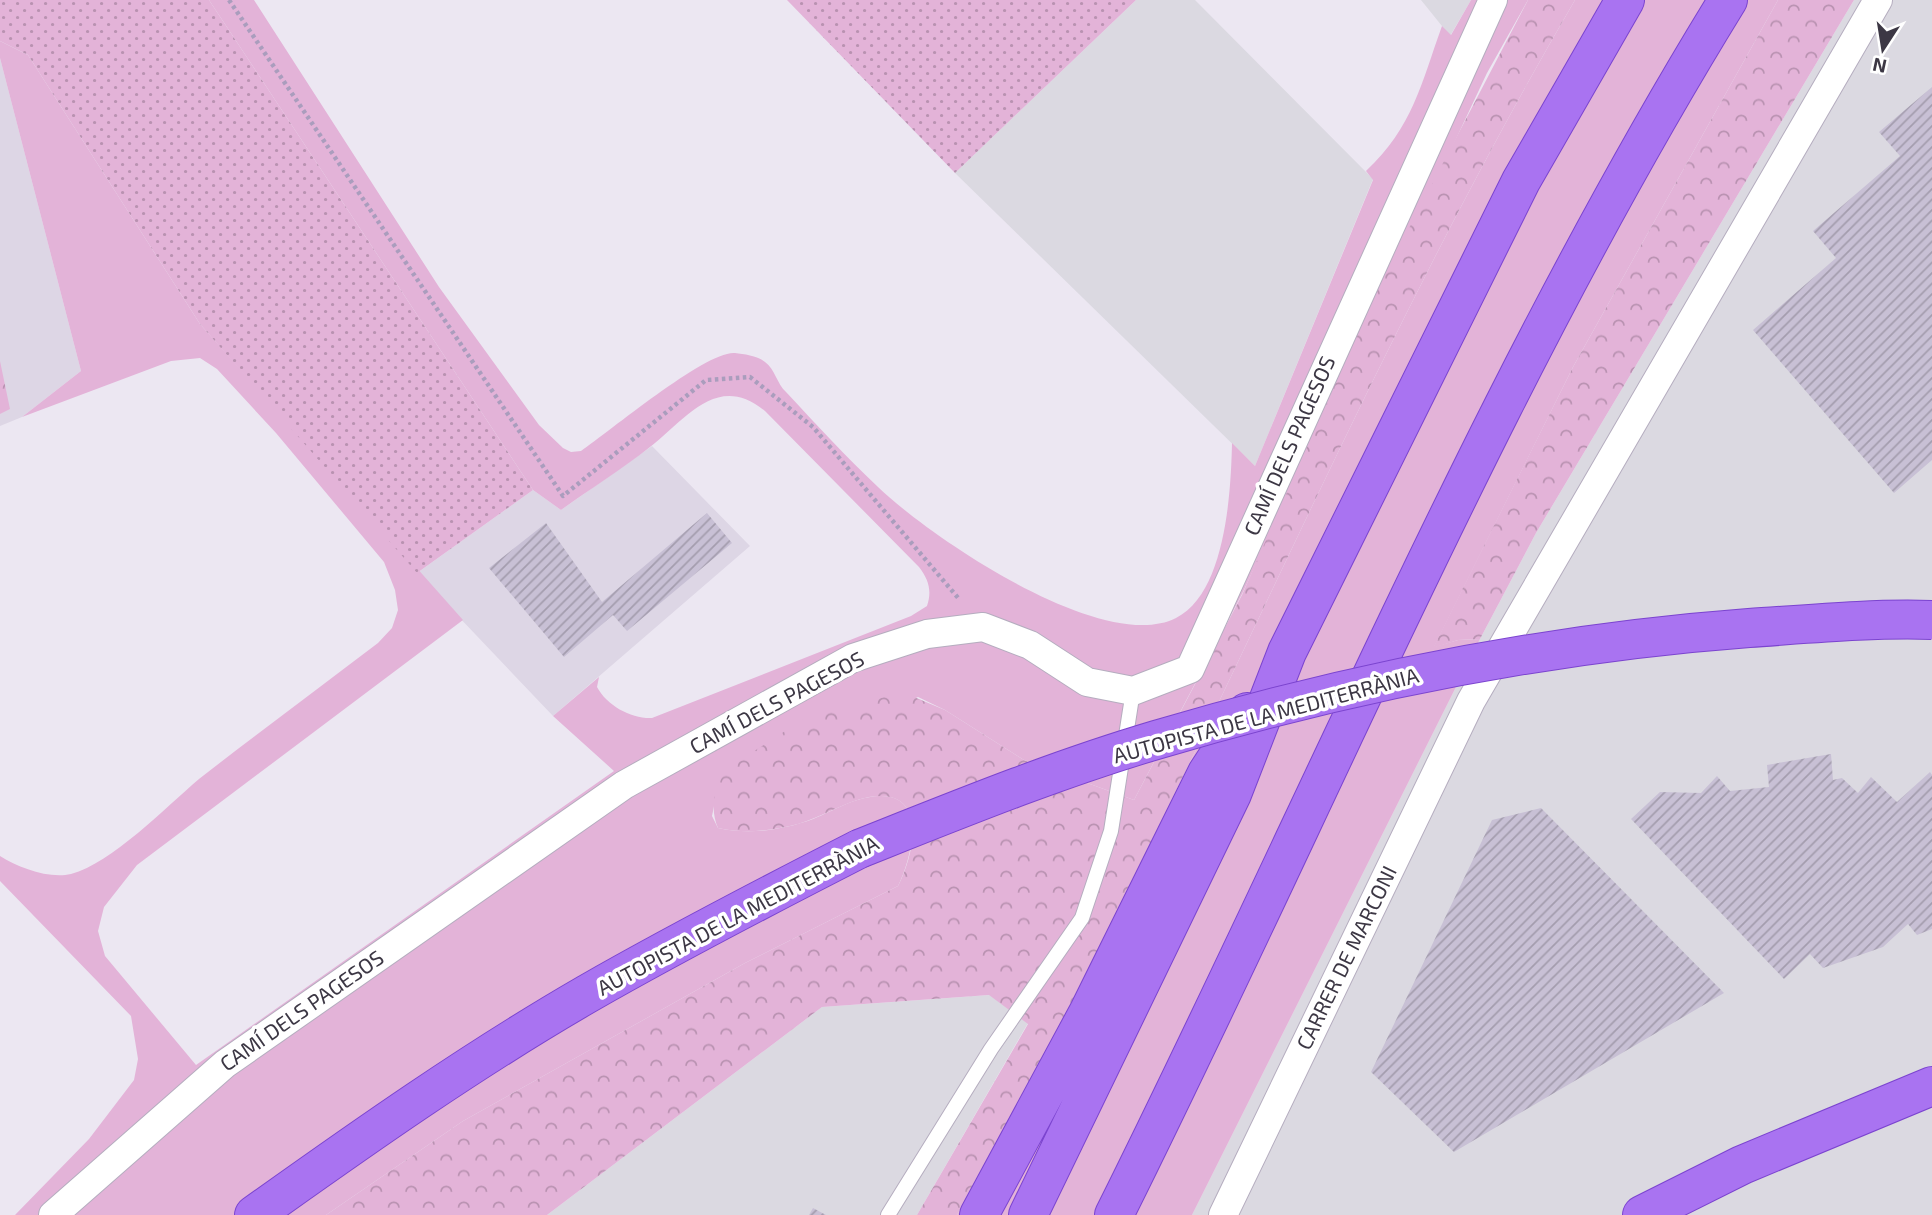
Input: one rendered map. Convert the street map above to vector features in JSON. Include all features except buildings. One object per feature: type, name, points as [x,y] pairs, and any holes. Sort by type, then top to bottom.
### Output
[{"type":"highway","points":[[1028,1215],[1232,794],[1287,652],[1521,181],[1625,0]]},
{"type":"highway","points":[[1114,1215],[1494,426],[1604,214],[1728,0]]},
{"type":"highway","name":"AUTOPISTA DE LA MEDITERRÀNIA","points":[[254,1215],[399,1112],[584,996],[730,915],[859,849],[1007,791],[1156,741],[1419,676],[1545,652],[1679,634],[1932,620]]},
{"type":"highway","points":[[979,1215],[1089,1011],[1207,773],[1287,652]]},
{"type":"highway","points":[[1642,1215],[1742,1165],[1932,1086]]},
{"type":"street","name":"CAMÍ DELS PAGESOS","points":[[53,1215],[225,1064],[624,785],[853,658],[927,634],[983,627],[1030,645],[1087,682],[1133,691],[1190,669],[1493,0]]},
{"type":"street","name":"CARRER DE MARCONI","points":[[1223,1215],[1471,701],[1878,0]]},
{"type":"lane","points":[[888,1215],[991,1049],[1082,918],[1111,831],[1133,691]]},
{"type":"path","points":[[229,0],[563,496],[706,380],[750,377],[813,427],[983,627]]},
{"type":"shaded area","points":[[1136,0],[1195,0],[1373,179],[1255,466],[955,173]]},
{"type":"shaded area","points":[[1421,0],[1471,0],[1450,36]]},
{"type":"shaded area","points":[[1854,0],[1932,0],[1932,1215],[1192,1215],[1480,639],[1536,533]]},
{"type":"shaded area","points":[[0,58],[81,371],[22,417],[0,426]]},
{"type":"shaded area","points":[[652,446],[750,546],[553,716],[417,573],[533,490],[561,510]]},
{"type":"shaded area","points":[[990,995],[1028,1023],[917,1215],[547,1215],[822,1007]]},
{"type":"green space","points":[[0,0],[209,0],[533,490],[417,573],[200,324],[28,55],[0,41]]},
{"type":"green space","points":[[209,0],[254,0],[439,287],[539,425],[563,448],[571,452],[581,451],[658,393],[703,364],[735,353],[755,357],[768,365],[783,389],[866,476],[936,534],[1019,585],[1063,606],[1106,620],[1144,625],[1176,618],[1193,605],[1206,587],[1215,564],[1227,513],[1232,443],[1255,466],[1373,180],[1366,171],[1395,138],[1414,104],[1442,26],[1451,35],[1471,0],[1528,0],[1487,73],[1242,594],[1134,800],[1024,760],[945,710],[918,697],[717,791],[712,816],[718,828],[742,831],[778,829],[802,823],[862,799],[879,796],[895,798],[905,806],[912,830],[908,861],[898,886],[745,963],[463,1121],[326,1215],[15,1215],[89,1139],[134,1080],[138,1059],[131,1016],[0,881],[0,856],[16,865],[53,875],[71,874],[104,858],[138,833],[199,779],[378,643],[392,628],[398,610],[395,590],[384,562],[276,433],[217,369],[200,358],[171,361],[22,417],[81,371],[0,58],[0,41],[28,55],[200,324],[463,620],[137,865],[104,907],[98,931],[105,956],[196,1065],[614,771],[553,716],[599,677],[597,687],[607,700],[636,716],[652,718],[911,616],[927,606],[929,601],[929,586],[919,567],[765,411],[748,400],[732,396],[703,404],[639,455],[561,510],[533,490]]},
{"type":"green space","points":[[787,0],[1136,0],[955,173]]},
{"type":"green space","points":[[1528,0],[1575,0],[1492,149],[1413,300],[1116,914],[1039,1066],[957,1215],[917,1215],[1028,1024],[989,995],[822,1007],[547,1215],[326,1215],[463,1121],[745,963],[898,886],[909,857],[912,825],[909,812],[901,802],[888,797],[860,799],[807,821],[778,828],[748,831],[718,828],[714,813],[715,797],[728,768],[802,720],[902,692],[945,710],[1024,760],[1134,800],[1242,595],[1370,303]]},
{"type":"green space","points":[[1575,0],[1778,0],[1573,367],[1434,647],[1458,640],[1480,639],[1192,1215],[957,1215],[1039,1066],[1116,914],[1413,300],[1492,149]]},
{"type":"green space","points":[[1778,0],[1854,0],[1536,533],[1480,639],[1458,640],[1433,648],[1573,367]]},
{"type":"green space","points":[[0,361],[10,409],[0,414]]}]
